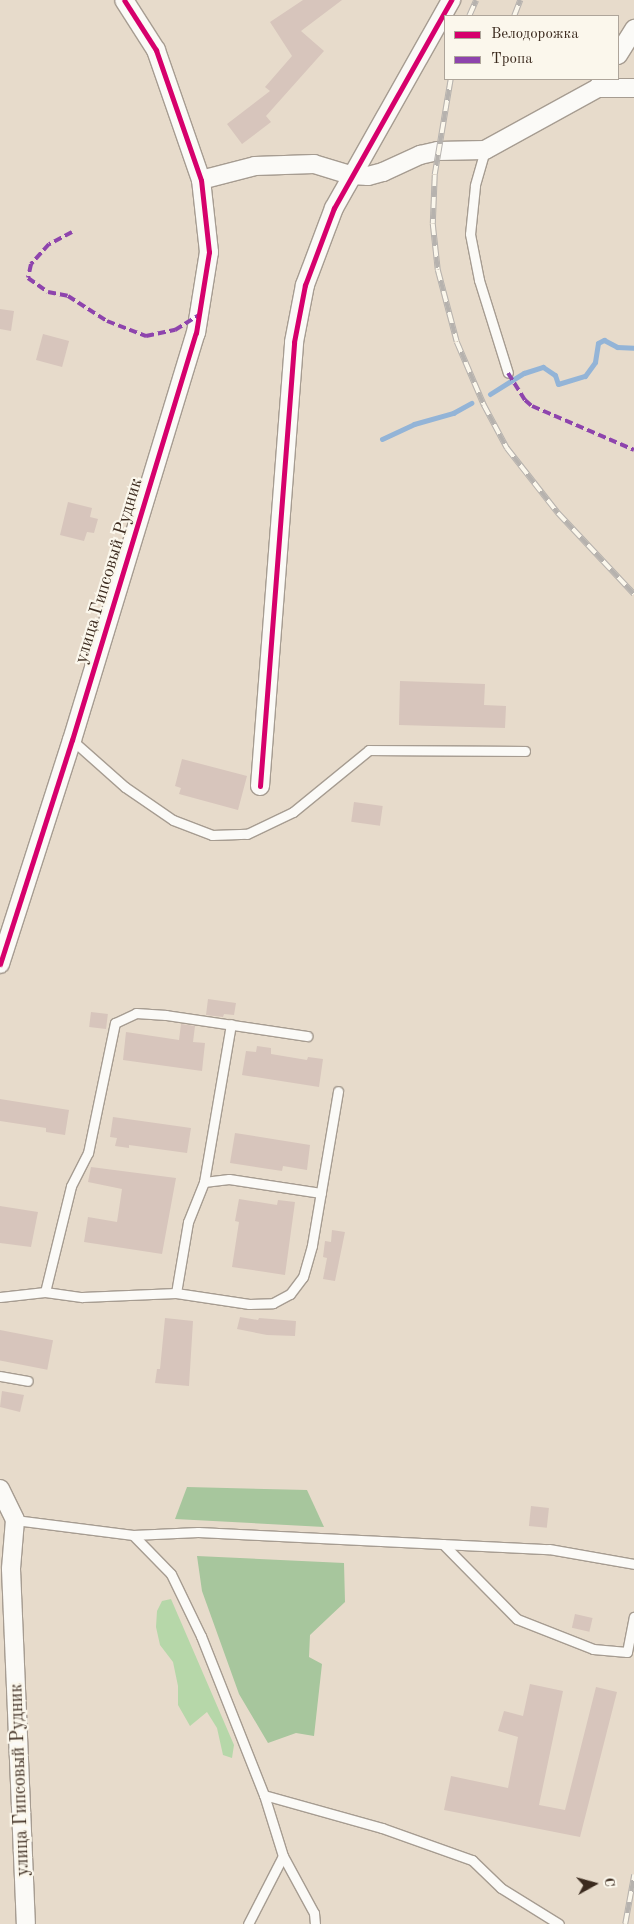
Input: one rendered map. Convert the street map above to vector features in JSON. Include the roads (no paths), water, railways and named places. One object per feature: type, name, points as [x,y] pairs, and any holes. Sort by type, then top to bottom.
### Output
[{"type":"street","name":"улица Гипсовый Рудник","points":[[0,964],[72,740],[196,333],[209,252],[200,180],[156,50],[124,0]]},
{"type":"street","points":[[260,786],[298,314],[322,234],[351,176],[451,0]]},
{"type":"street","points":[[619,53],[634,29]]},
{"type":"street","points":[[200,180],[254,166],[314,164],[351,176],[368,176],[383,172],[420,155],[438,151],[485,150],[600,83],[634,88]]},
{"type":"street","points":[[0,1489],[15,1520]]},
{"type":"street","name":"улица Гипсовый Рудник","points":[[15,1520],[11,1569],[26,1924]]},
{"type":"lane","points":[[485,150],[475,186],[470,234],[479,280],[508,373]]},
{"type":"lane","points":[[72,740],[124,787],[173,820],[212,835],[247,834],[293,812],[369,750],[525,751]]},
{"type":"lane","points":[[45,1292],[71,1186],[88,1153],[114,1022],[136,1013],[166,1014],[307,1036]]},
{"type":"lane","points":[[176,1293],[188,1222],[204,1182],[231,1024]]},
{"type":"lane","points":[[0,1298],[45,1292],[82,1297],[176,1293],[249,1304],[272,1303],[290,1294],[303,1276],[312,1244],[338,1091]]},
{"type":"lane","points":[[204,1182],[229,1179],[321,1194]]},
{"type":"lane","points":[[0,1376],[28,1381]]},
{"type":"lane","points":[[15,1520],[133,1535],[198,1532],[549,1549],[634,1564]]},
{"type":"lane","points":[[133,1535],[171,1574],[201,1636],[264,1795],[283,1856],[314,1913],[315,1924]]},
{"type":"lane","points":[[443,1544],[517,1619],[593,1649],[627,1652],[634,1617]]},
{"type":"lane","points":[[264,1795],[382,1828],[472,1860],[501,1888],[559,1924]]},
{"type":"lane","points":[[248,1924],[283,1856]]},
{"type":"waterway","points":[[490,394],[524,373],[543,367],[555,375],[558,384],[585,376],[595,362],[598,343],[604,340],[617,347],[634,348]]},
{"type":"waterway","points":[[382,439],[414,424],[453,413],[471,403]]},
{"type":"railway","points":[[469,15],[476,0]]},
{"type":"railway","points":[[514,15],[520,0]]},
{"type":"railway","points":[[451,80],[435,175],[433,224],[438,270],[457,342],[484,405],[507,448],[558,513],[634,594]]},
{"type":"railway","points":[[625,1924],[634,1875]]}]
